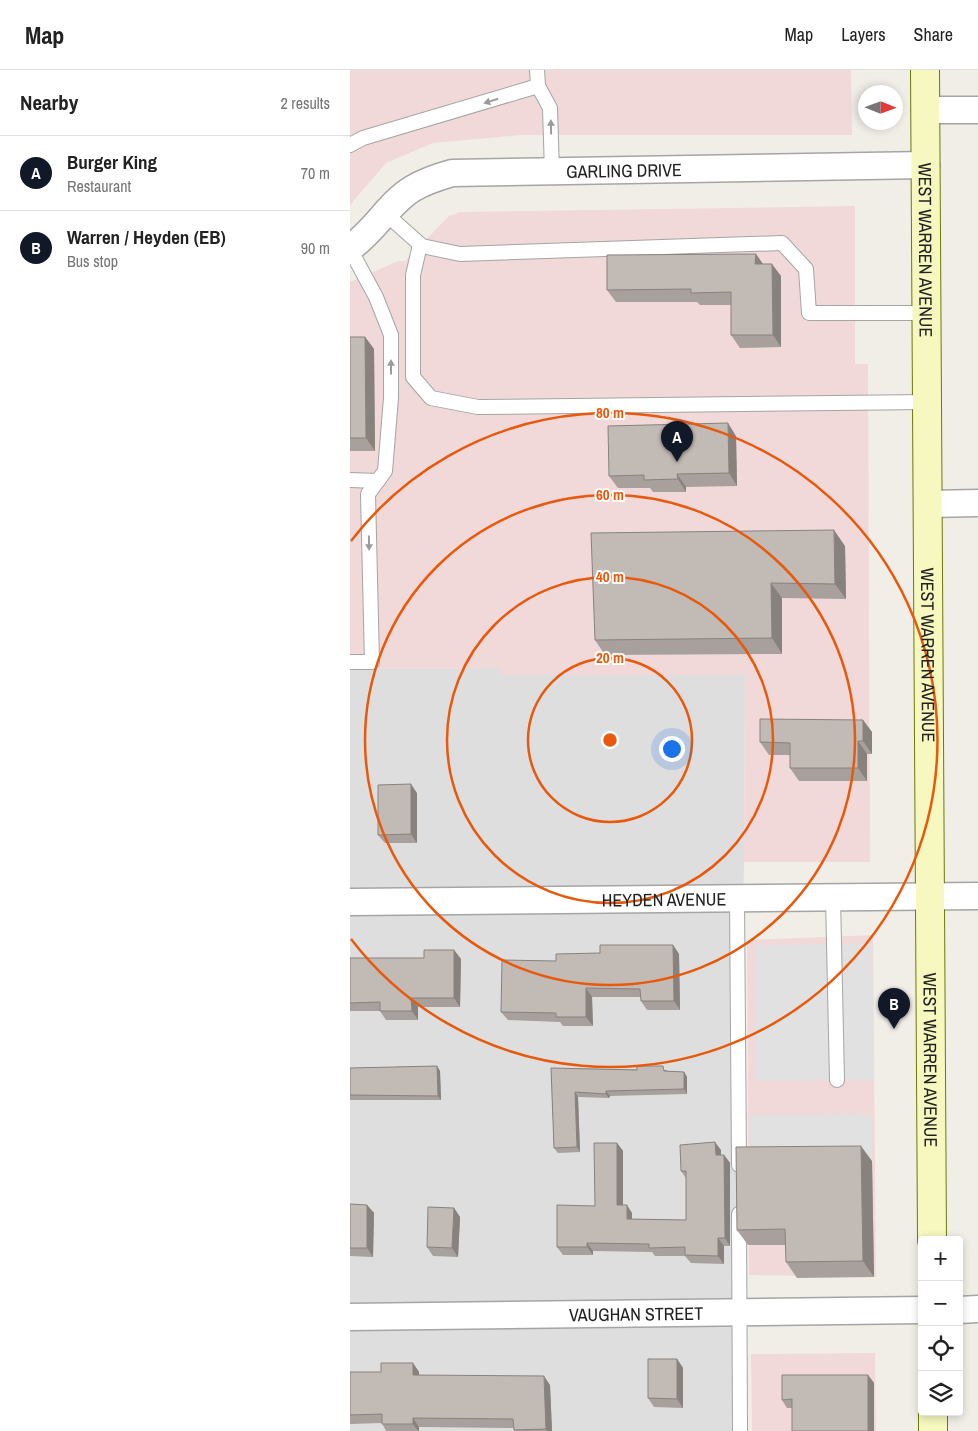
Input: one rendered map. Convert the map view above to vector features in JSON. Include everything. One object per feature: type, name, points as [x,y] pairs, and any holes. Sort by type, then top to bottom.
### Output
[{"type":"main road","name":"WEST WARREN AVENUE","points":[[926,70],[932,1236]]},
{"type":"main road","points":[[933,1416],[933,1431]]},
{"type":"street","points":[[925,110],[978,110]]},
{"type":"street","name":"GARLING DRIVE","points":[[350,248],[361,241],[411,189],[431,179],[452,173],[926,165]]},
{"type":"street","points":[[929,504],[978,503]]},
{"type":"street","name":"HEYDEN AVENUE","points":[[350,902],[978,896]]},
{"type":"street","points":[[963,1310],[978,1309]]},
{"type":"street","name":"VAUGHAN STREET","points":[[350,1317],[918,1310]]},
{"type":"lane","points":[[537,70],[538,86],[550,108],[552,172]]},
{"type":"lane","points":[[350,145],[363,138],[538,86]]},
{"type":"lane","points":[[386,214],[420,244],[460,254],[782,243],[806,269],[809,313],[927,313]]},
{"type":"lane","points":[[420,244],[413,275],[413,377],[431,398],[478,407],[558,408],[928,402]]},
{"type":"lane","points":[[350,248],[372,288],[391,335],[391,398],[385,471],[368,494],[372,662],[350,662]]},
{"type":"lane","points":[[350,480],[378,481]]},
{"type":"lane","points":[[833,897],[837,1080]]},
{"type":"lane","points":[[737,898],[739,1183]]},
{"type":"lane","points":[[739,1202],[740,1431]]},
{"type":"shaded area","points":[[350,70],[851,70],[852,135],[521,135],[433,143],[386,163],[350,205]]},
{"type":"shaded area","points":[[855,206],[855,364],[868,364],[870,862],[744,862],[745,675],[502,675],[501,668],[350,669],[350,282],[398,261],[405,261],[449,216],[460,212]]},
{"type":"shaded area","points":[[502,668],[502,675],[745,675],[744,862],[733,1431],[350,1431],[350,669]]},
{"type":"shaded area","points":[[873,935],[876,1277],[749,1275],[747,940]]},
{"type":"shaded area","points":[[872,943],[874,1080],[756,1081],[755,945]]},
{"type":"shaded area","points":[[872,1114],[872,1161],[751,1162],[750,1115]]},
{"type":"shaded area","points":[[875,1353],[876,1431],[752,1431],[751,1354]]},
{"type":"building","points":[[756,254],[755,264],[772,264],[773,335],[731,335],[731,292],[691,293],[691,289],[607,290],[607,255]]},
{"type":"building","points":[[350,337],[365,337],[366,438],[350,438]]},
{"type":"building","points":[[728,423],[729,473],[677,474],[678,479],[644,480],[644,475],[609,476],[608,426]]},
{"type":"building","points":[[834,530],[835,584],[771,583],[772,638],[595,640],[591,533]]},
{"type":"building","points":[[760,719],[863,720],[863,741],[858,741],[858,768],[790,768],[790,743],[760,742]]},
{"type":"building","points":[[411,784],[411,834],[378,835],[378,785]]},
{"type":"building","points":[[600,945],[673,945],[674,1001],[641,1001],[640,989],[586,988],[586,1017],[556,1017],[556,1013],[501,1012],[502,960],[556,961],[556,954],[600,953]]},
{"type":"building","points":[[424,950],[454,950],[454,998],[411,998],[412,1011],[380,1011],[380,1002],[350,1003],[350,958],[424,958]]},
{"type":"building","points":[[437,1066],[438,1096],[350,1095],[350,1068]]},
{"type":"building","points":[[637,1066],[663,1066],[664,1071],[684,1072],[684,1089],[606,1091],[606,1094],[575,1092],[577,1147],[554,1148],[551,1068],[637,1070]]},
{"type":"building","points":[[715,1142],[716,1155],[724,1155],[725,1238],[718,1238],[718,1256],[685,1255],[685,1247],[649,1248],[649,1244],[587,1243],[587,1247],[557,1247],[557,1205],[595,1206],[594,1143],[617,1143],[617,1205],[627,1205],[627,1219],[686,1220],[686,1171],[681,1171],[680,1145]]},
{"type":"building","points":[[861,1146],[863,1261],[786,1262],[785,1229],[737,1230],[736,1147]]},
{"type":"building","points":[[350,1204],[367,1205],[367,1248],[350,1248]]},
{"type":"building","points":[[428,1207],[454,1208],[452,1248],[427,1247]]},
{"type":"building","points":[[648,1359],[677,1359],[677,1399],[648,1398]]},
{"type":"building","points":[[381,1363],[413,1363],[413,1375],[544,1376],[546,1429],[514,1430],[513,1419],[413,1418],[413,1424],[382,1424],[382,1414],[350,1415],[350,1372],[381,1372]]},
{"type":"building","points":[[782,1375],[868,1375],[868,1431],[792,1431],[792,1399],[782,1400]]},
{"type":"place","name":"Burger King","points":[[677,462]]},
{"type":"place","name":"Warren / Heyden (EB)","points":[[894,1029]]}]
